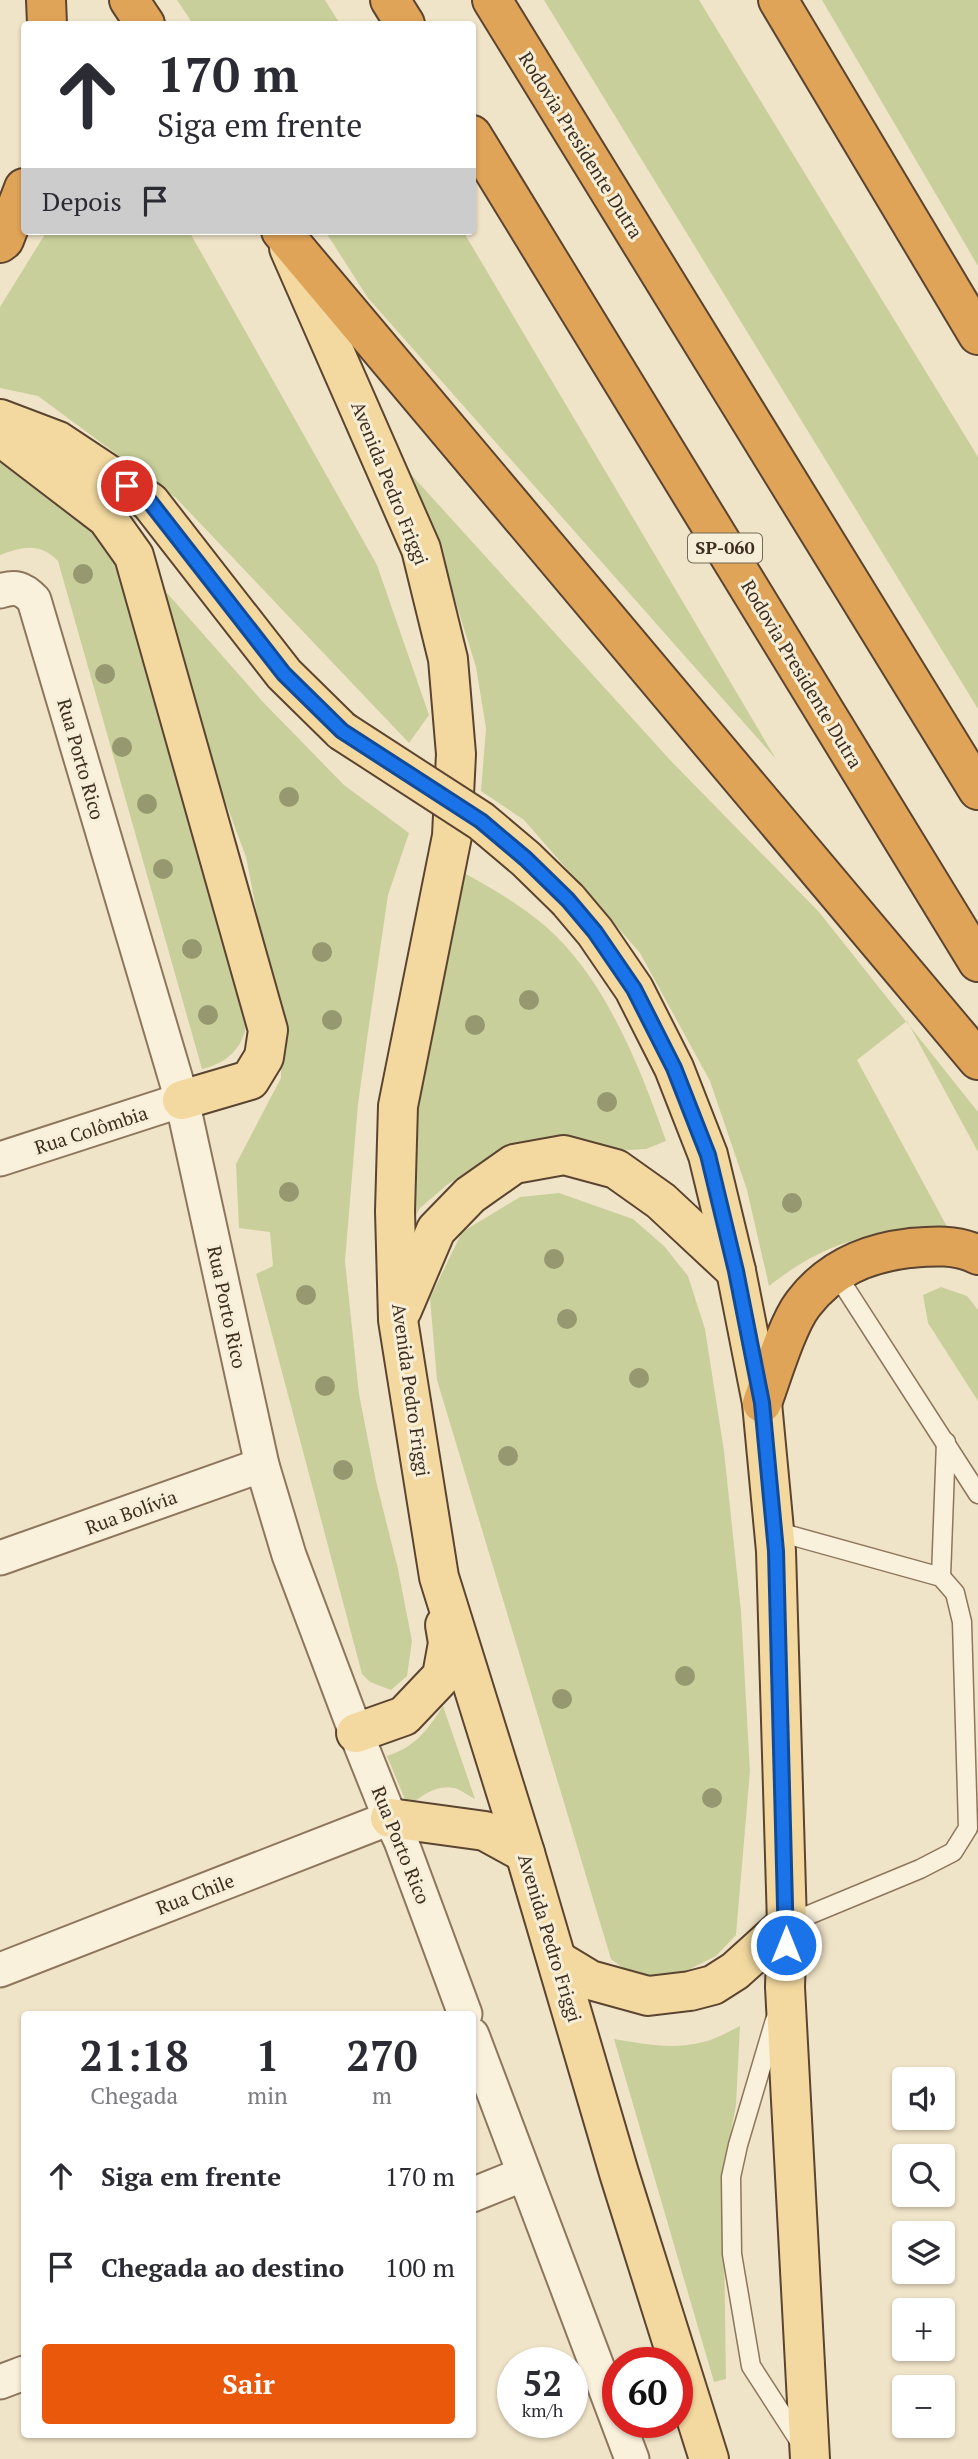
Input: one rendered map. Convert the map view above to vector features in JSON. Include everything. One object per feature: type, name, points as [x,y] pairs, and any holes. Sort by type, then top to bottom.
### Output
[{"type":"highway","points":[[46,0],[47,21]]},
{"type":"highway","points":[[129,0],[143,21]]},
{"type":"highway","points":[[390,0],[403,21]]},
{"type":"highway","name":"Rodovia Presidente Dutra","points":[[492,0],[978,790]]},
{"type":"highway","points":[[778,0],[978,335]]},
{"type":"highway","name":"Rodovia Presidente Dutra","points":[[476,142],[978,962]]},
{"type":"highway","points":[[0,243],[4,240],[21,196]]},
{"type":"highway","points":[[285,235],[978,1060]]},
{"type":"highway","points":[[762,1403],[803,1304],[835,1272],[879,1252],[929,1246],[965,1248],[978,1255]]},
{"type":"main road","name":"Avenida Pedro Friggi","points":[[283,235],[421,549],[448,659],[456,754],[452,836],[398,1106],[395,1211],[398,1320],[439,1577],[525,1853],[619,2173],[709,2459]]},
{"type":"main road","points":[[0,419],[58,441],[150,502],[284,674],[342,731],[481,821],[526,859],[568,900],[595,932],[634,989],[674,1068],[708,1155],[736,1271],[762,1403],[775,1531],[787,1924],[785,1987],[810,2458]]},
{"type":"main road","points":[[0,436],[107,519],[134,556],[268,1030],[264,1057],[250,1080],[182,1100]]},
{"type":"main road","points":[[398,1320],[436,1230],[470,1195],[514,1164],[564,1155],[616,1168],[661,1201],[736,1271]]},
{"type":"main road","points":[[356,1733],[404,1716],[442,1676],[448,1643],[439,1577]]},
{"type":"main road","points":[[390,1818],[485,1831],[525,1853]]},
{"type":"main road","points":[[557,1960],[590,1980],[648,1996],[690,1991],[713,1985],[736,1970],[787,1924]]},
{"type":"street","name":"Rua Porto Rico","points":[[12,590],[34,600],[182,1100],[262,1465],[289,1555],[356,1733],[401,1841],[464,2011]]},
{"type":"street","name":"Rua Colômbia","points":[[0,1159],[182,1100]]},
{"type":"street","name":"Rua Bolívia","points":[[0,1559],[262,1465]]},
{"type":"street","name":"Rua Chile","points":[[0,1970],[390,1818]]},
{"type":"street","points":[[476,2046],[632,2459]]},
{"type":"street","points":[[476,2193],[524,2174]]},
{"type":"street","points":[[0,2382],[21,2374]]},
{"type":"lane","points":[[835,1272],[978,1494]]},
{"type":"lane","points":[[941,1577],[946,1442]]},
{"type":"lane","points":[[775,1531],[941,1577],[955,1592],[962,1622],[968,1828],[953,1852],[920,1869],[787,1924]]},
{"type":"lane","points":[[785,1987],[731,2177],[732,2254],[751,2365],[810,2458]]},
{"type":"green space","points":[[177,0],[325,0],[338,21],[191,21]]},
{"type":"green space","points":[[544,0],[699,0],[978,457],[978,709]]},
{"type":"green space","points":[[822,0],[978,0],[978,266]]},
{"type":"green space","points":[[45,235],[191,235],[377,565],[429,715],[409,743],[176,498],[38,396],[0,388],[0,307]]},
{"type":"green space","points":[[328,235],[465,235],[776,759],[368,298]]},
{"type":"green space","points":[[0,456],[74,499],[120,566],[247,1017],[243,1036],[234,1051],[212,1066],[202,1069],[58,561],[44,551],[31,548],[0,555]]},
{"type":"green space","points":[[408,471],[671,761],[819,912],[906,1022],[857,1060],[951,1234],[894,1233],[854,1240],[824,1251],[769,1286],[747,1190],[710,1081],[640,953],[524,820],[481,791],[486,728],[476,667],[441,555]]},
{"type":"green space","points":[[167,593],[263,702],[344,785],[409,833],[388,895],[358,1104],[345,1261],[359,1394],[412,1641],[407,1676],[391,1690],[370,1682],[362,1674],[256,1274],[273,1266],[270,1232],[239,1228],[236,1164],[281,1078],[281,1037],[246,857],[191,709],[162,598]]},
{"type":"green space","points":[[455,868],[501,894],[534,917],[566,946],[585,970],[603,997],[632,1054],[666,1141],[646,1149],[628,1150],[562,1138],[494,1158],[448,1184],[420,1208],[404,1235],[405,1139]]},
{"type":"green space","points":[[910,1026],[978,1112],[978,1152]]},
{"type":"green space","points":[[559,1193],[633,1219],[664,1246],[688,1276],[705,1329],[724,1451],[741,1611],[750,1771],[736,1935],[716,1956],[678,1975],[636,1978],[611,1959],[437,1380],[430,1298],[462,1232],[520,1197]]},
{"type":"green space","points":[[941,1287],[967,1296],[978,1310],[978,1401],[928,1323],[923,1295]]},
{"type":"green space","points":[[443,1706],[475,1799],[448,1787],[435,1789],[408,1807],[387,1756],[413,1743]]},
{"type":"green space","points":[[740,2026],[736,2105],[723,2174],[726,2379],[714,2382],[614,2039],[681,2046],[708,2041]]},
{"type":"route","points":[[127,486],[150,502],[284,674],[342,731],[481,821],[526,859],[568,900],[595,932],[634,989],[674,1068],[708,1155],[736,1271],[762,1403],[776,1551],[786,1945]]}]
